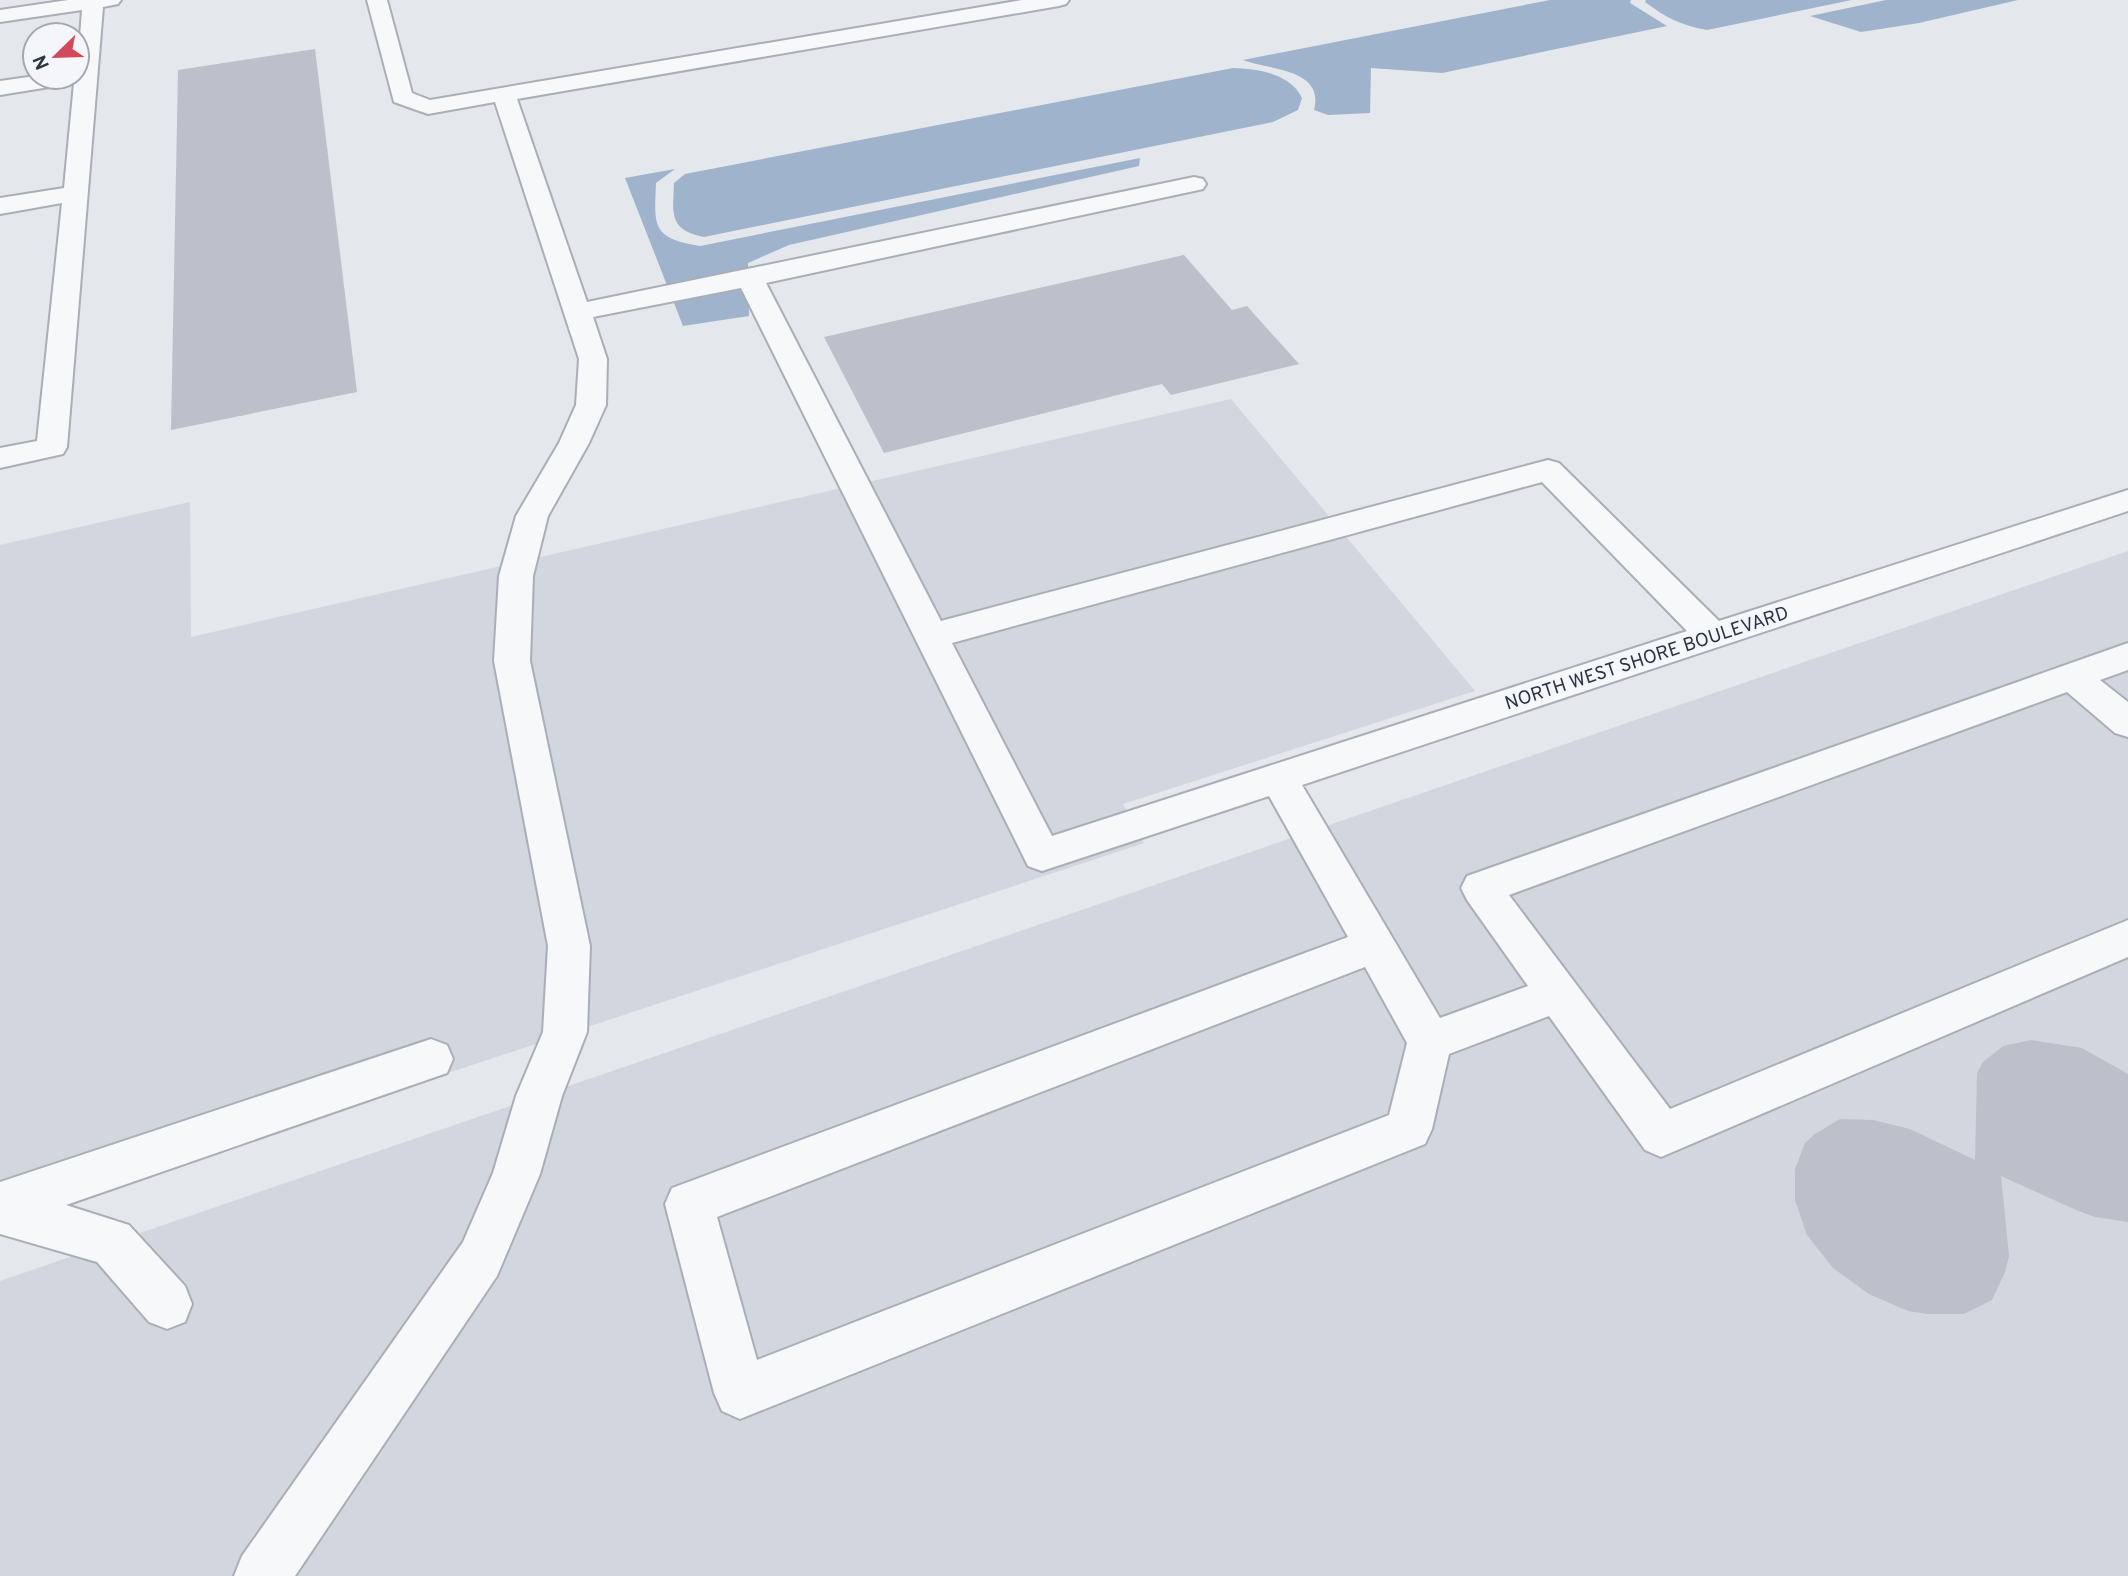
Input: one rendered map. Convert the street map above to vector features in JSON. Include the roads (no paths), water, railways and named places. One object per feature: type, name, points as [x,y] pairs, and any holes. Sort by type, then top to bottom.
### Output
[{"type":"street","points":[[377,0],[402,97],[428,107],[1059,0]]},
{"type":"street","points":[[0,16],[102,1],[91,35]]},
{"type":"street","points":[[0,88],[21,85]]},
{"type":"street","points":[[0,458],[52,447],[76,193],[78,91]]},
{"type":"street","points":[[262,1576],[480,1259],[516,1174],[539,1096],[565,1032],[569,946],[512,661],[516,576],[532,516],[575,443],[591,405],[593,359],[504,95]]},
{"type":"street","points":[[577,312],[1194,184]]},
{"type":"street","points":[[0,206],[76,193]]},
{"type":"street","points":[[750,278],[932,636],[1548,470],[1714,637]]},
{"type":"street","name":"NORTH WEST SHORE BOULEVARD","points":[[932,636],[1042,855],[2128,500]]},
{"type":"street","points":[[2128,656],[1481,888],[1661,1135],[2128,938]]},
{"type":"street","points":[[2072,676],[2128,723]]},
{"type":"street","points":[[1279,779],[1375,945],[1430,1041],[1409,1129],[740,1393],[689,1205],[1375,945]]},
{"type":"street","points":[[1430,1041],[1557,994]]},
{"type":"street","points":[[0,1205],[431,1059]]},
{"type":"street","points":[[0,1211],[112,1242],[167,1304]]},
{"type":"water","points":[[1550,0],[1631,0],[1630,3],[1667,26],[1442,73],[1371,68],[1370,113],[1328,115],[1314,110],[1315,96],[1311,86],[1303,78],[1243,60]]},
{"type":"water","points":[[1852,0],[1707,30],[1674,20],[1645,2]]},
{"type":"water","points":[[1886,0],[2018,0],[1919,23],[1861,32],[1810,16]]},
{"type":"water","points":[[1233,68],[1263,71],[1290,83],[1302,98],[1298,110],[1273,122],[704,237],[684,230],[675,219],[674,183],[685,174]]},
{"type":"water","points":[[1140,158],[1139,166],[789,245],[748,263],[749,316],[683,326],[625,178],[675,169],[656,183],[656,220],[664,234],[684,243],[700,246]]}]
